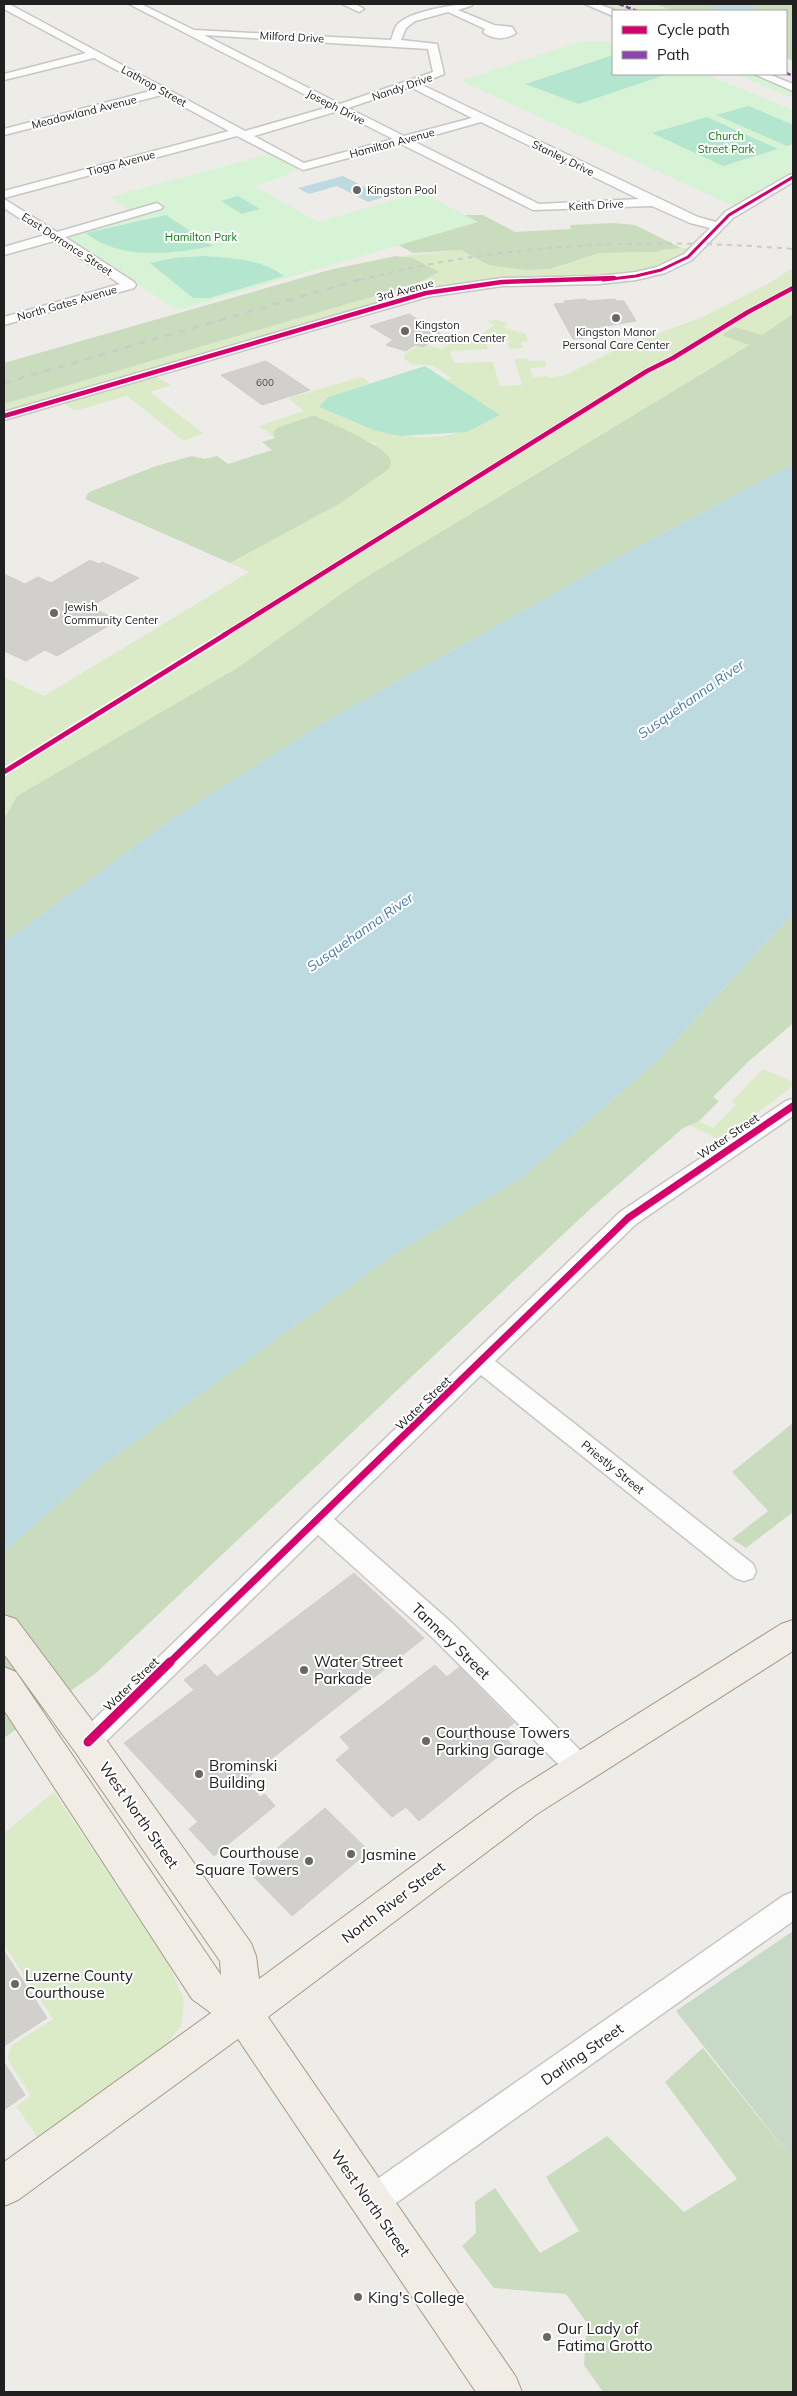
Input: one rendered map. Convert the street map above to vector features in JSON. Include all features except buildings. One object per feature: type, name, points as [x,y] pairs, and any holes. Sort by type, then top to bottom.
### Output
[{"type":"main road","name":"West North Street","points":[[4,1629],[88,1742],[238,1956],[243,2013]]},
{"type":"main road","name":"North River Street","points":[[4,2186],[243,2013],[526,1803],[793,1634]]},
{"type":"main road","name":"West North Street","points":[[4,1682],[205,1986],[243,2013],[500,2392]]},
{"type":"street","name":"Joseph Drive","points":[[134,4],[538,208]]},
{"type":"street","points":[[347,4],[359,9]]},
{"type":"street","points":[[395,43],[401,27],[412,18],[468,4]]},
{"type":"street","points":[[590,4],[612,13]]},
{"type":"street","name":"Lathrop Street","points":[[4,5],[303,167]]},
{"type":"street","points":[[448,9],[492,28]]},
{"type":"street","points":[[12,21],[28,18]]},
{"type":"street","name":"Milford Drive","points":[[190,32],[395,43]]},
{"type":"street","name":"Nandy Drive","points":[[241,134],[338,108],[438,74],[433,46],[395,43]]},
{"type":"street","points":[[4,77],[96,54]]},
{"type":"street","points":[[762,75],[793,88]]},
{"type":"street","name":"Stanley Drive","points":[[410,84],[654,202],[694,220],[717,226]]},
{"type":"street","name":"Meadowland Avenue","points":[[4,132],[164,91]]},
{"type":"street","name":"Hamilton Avenue","points":[[303,167],[480,119]]},
{"type":"street","name":"Tioga Avenue","points":[[4,195],[241,134]]},
{"type":"street","name":"3rd Avenue","points":[[4,416],[426,293],[502,282],[600,280],[636,276],[661,270],[688,257],[717,226],[738,210],[793,177]]},
{"type":"street","name":"Keith Drive","points":[[538,208],[654,202]]},
{"type":"street","name":"East Dorrance Street","points":[[4,203],[130,285]]},
{"type":"street","points":[[4,251],[157,207]]},
{"type":"street","name":"North Gates Avenue","points":[[4,320],[130,285]]},
{"type":"street","name":"Water Street","points":[[88,1742],[317,1519],[482,1362],[628,1218],[793,1106]]},
{"type":"street","name":"Priestly Street","points":[[482,1362],[744,1571]]},
{"type":"street","name":"Tannery Street","points":[[317,1519],[443,1631],[580,1768]]},
{"type":"street","name":"Darling Street","points":[[371,2202],[793,1905]]},
{"type":"green space","points":[[598,4],[656,4],[671,10],[613,10]]},
{"type":"green space","points":[[656,4],[793,4],[793,61],[787,58],[787,10],[671,10]]},
{"type":"green space","name":"Church Street Park","points":[[606,41],[612,43],[612,55],[526,83],[579,104],[665,75],[707,75],[793,110],[790,113],[793,115],[793,170],[733,206],[461,81],[580,42]]},
{"type":"green space","points":[[612,55],[612,75],[665,75],[579,104],[525,84]]},
{"type":"green space","points":[[737,75],[751,75],[793,92],[793,98]]},
{"type":"green space","points":[[749,106],[793,125],[793,144],[787,146],[716,115]]},
{"type":"green space","points":[[707,117],[778,149],[723,166],[652,133]]},
{"type":"green space","name":"Hamilton Park","points":[[270,154],[299,170],[254,186],[318,222],[421,192],[478,222],[177,310],[64,236],[138,215],[110,197]]},
{"type":"green space","points":[[238,196],[260,209],[242,214],[221,201]]},
{"type":"green space","points":[[166,215],[213,246],[164,253],[131,252],[100,242],[86,233]]},
{"type":"green space","points":[[459,215],[483,215],[515,232],[571,229],[570,225],[614,223],[635,225],[681,248],[656,252],[599,253],[550,269],[525,270],[488,265],[461,250],[413,253],[393,242]]},
{"type":"green space","points":[[689,248],[680,256],[660,266],[625,274],[490,280],[415,292],[4,412],[4,404],[416,284],[438,272],[413,258],[402,256],[461,250],[488,265],[525,270],[550,269],[599,253],[656,252]]},
{"type":"green space","points":[[204,256],[256,263],[275,270],[284,276],[209,298],[193,298],[150,263],[174,258]]},
{"type":"green space","points":[[396,256],[413,258],[439,272],[416,284],[4,404],[4,363],[333,269]]},
{"type":"green space","points":[[793,268],[793,314],[762,335],[735,327],[722,335],[750,344],[355,584],[237,668],[17,796],[4,819],[4,677],[44,696],[249,572],[230,563],[339,504],[389,469],[375,444],[314,415],[277,428],[275,438],[259,426],[304,411],[288,398],[362,377],[370,383],[328,397],[320,407],[384,432],[418,437],[453,434],[500,415],[446,380],[451,378],[432,365],[413,365],[404,359],[405,354],[417,346],[425,348],[428,345],[442,349],[455,340],[468,343],[494,325],[487,321],[496,320],[508,323],[503,327],[526,334],[528,341],[521,342],[523,348],[510,349],[506,337],[485,338],[488,349],[450,351],[454,363],[493,362],[500,386],[522,385],[514,359],[527,358],[528,361],[545,361],[546,367],[530,368],[533,377],[549,376],[549,378],[565,375],[619,348],[705,316],[769,283]]},
{"type":"green space","points":[[793,314],[793,464],[624,554],[326,721],[173,818],[4,942],[4,819],[17,796],[237,668],[355,584],[749,345],[722,335],[735,327],[762,335]]},
{"type":"green space","points":[[425,366],[500,415],[467,432],[400,436],[376,431],[319,407],[328,397]]},
{"type":"green space","points":[[155,376],[171,385],[150,392],[203,433],[184,441],[127,396],[74,411],[66,405],[67,402]]},
{"type":"green space","points":[[314,415],[357,435],[380,449],[391,461],[389,468],[339,504],[230,563],[85,499],[89,492],[156,466],[192,456],[205,459],[217,456],[228,464],[272,450],[262,442],[275,438],[273,433],[277,428]]},
{"type":"green space","points":[[793,913],[792,1024],[748,1062],[713,1097],[719,1101],[699,1121],[683,1128],[588,1211],[96,1673],[4,1738],[4,1552],[100,1467],[393,1255],[524,1176],[655,1063]]},
{"type":"green space","points":[[763,1069],[793,1082],[793,1086],[721,1140],[689,1125],[699,1121],[713,1128],[736,1105],[731,1102]]},
{"type":"green space","points":[[793,1423],[793,1512],[746,1548],[732,1539],[768,1511],[732,1472]]},
{"type":"green space","points":[[54,1792],[170,1967],[184,2000],[181,2026],[165,2046],[38,2138],[16,2106],[31,2096],[7,2059],[12,2045],[53,2019],[4,1945],[4,1833]]},
{"type":"green space","points":[[793,1931],[793,2160],[676,2011]]},
{"type":"green space","points":[[703,2048],[793,2160],[793,2392],[603,2392],[584,2365],[587,2323],[566,2294],[494,2288],[462,2246],[476,2233],[475,2202],[495,2188],[540,2253],[579,2231],[546,2177],[607,2136],[684,2212],[737,2179],[665,2082]]},
{"type":"water","points":[[700,4],[752,4],[755,10],[723,10]]},
{"type":"water","name":"Kingston Pool","points":[[343,176],[372,191],[382,188],[395,194],[368,202],[337,186],[309,194],[298,188]]},
{"type":"water","name":"Susquehanna River","points":[[793,464],[793,913],[655,1063],[524,1176],[393,1255],[100,1467],[4,1552],[4,942],[173,818],[326,721],[624,554]]},
{"type":"railway","points":[[360,280],[467,258],[575,246],[684,244],[793,249]]},
{"type":"railway","points":[[4,383],[365,278]]},
{"type":"marked path","points":[[619,4],[634,10]]},
{"type":"marked path","points":[[787,73],[793,76]]},
{"type":"cycle path","points":[[4,416],[426,293],[502,282],[599,280],[636,276],[661,270],[688,257],[729,215],[793,177]]},
{"type":"cycle path","points":[[4,772],[647,371],[673,358],[748,312],[793,288]]},
{"type":"cycle path","points":[[88,1742],[628,1218],[793,1106]]},
{"type":"place","name":"Kingston Pool","points":[[357,190]]},
{"type":"place","name":"Kingston Manor Personal Care Center","points":[[616,318]]},
{"type":"place","name":"Kingston Recreation Center","points":[[405,331]]},
{"type":"place","name":"Jewish Community Center","points":[[54,613]]},
{"type":"place","name":"Water Street Parkade","points":[[304,1670]]},
{"type":"place","name":"Courthouse Towers Parking Garage","points":[[426,1741]]},
{"type":"place","name":"Brominski Building","points":[[199,1774]]},
{"type":"place","name":"Jasmine","points":[[351,1854]]},
{"type":"place","name":"Courthouse Square Towers","points":[[309,1861]]},
{"type":"place","name":"Luzerne County Courthouse","points":[[15,1984]]},
{"type":"place","name":"King's College","points":[[358,2297]]},
{"type":"place","name":"Our Lady of Fatima Grotto","points":[[547,2337]]}]
